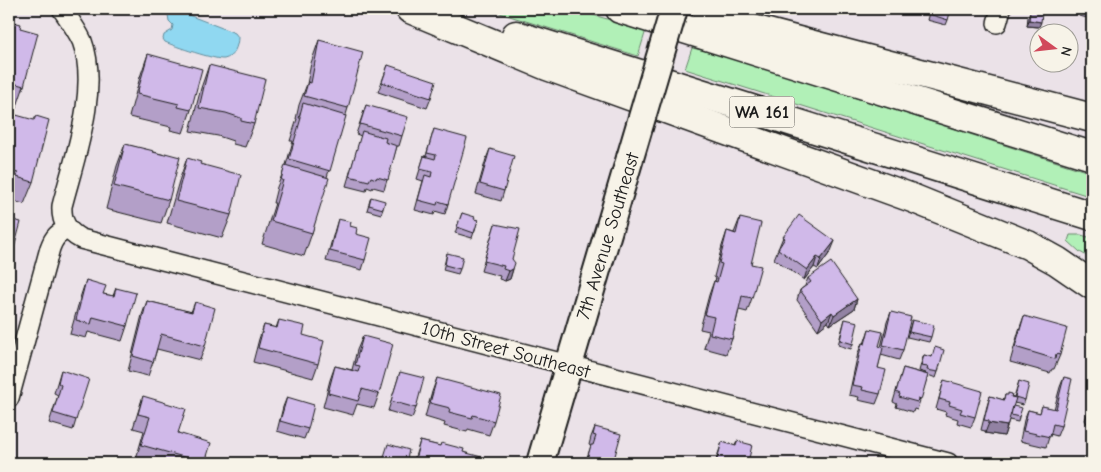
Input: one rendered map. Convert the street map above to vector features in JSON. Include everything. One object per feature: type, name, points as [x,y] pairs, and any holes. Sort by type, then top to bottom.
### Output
[{"type":"highway","points":[[410,9],[547,66],[912,198],[1028,245],[1092,284]]},
{"type":"highway","name":"WA 161","points":[[431,9],[1092,216]]},
{"type":"highway","points":[[620,9],[1092,156]]},
{"type":"highway","points":[[674,9],[1092,118]]},
{"type":"street","points":[[9,398],[50,248],[58,233],[68,229],[62,215],[62,206],[87,105],[88,85],[82,42],[62,9]]},
{"type":"street","name":"7th Avenue Southeast","points":[[540,463],[674,9]]},
{"type":"street","name":"10th Street Southeast","points":[[68,229],[73,235],[92,243],[948,463]]},
{"type":"green space","points":[[487,9],[572,9],[646,30],[638,56]]},
{"type":"green space","points":[[692,48],[712,52],[1092,173],[1092,197],[685,69]]},
{"type":"green space","points":[[1070,235],[1092,238],[1092,259],[1080,252],[1068,241]]},
{"type":"water","points":[[171,11],[178,11],[235,33],[238,37],[235,51],[227,58],[219,59],[165,42],[163,39],[164,35],[172,30],[173,25],[169,21],[168,15]]},
{"type":"building","points":[[930,9],[951,9],[948,20],[929,14]]},
{"type":"building","points":[[1030,12],[1042,13],[1041,22],[1029,20]]},
{"type":"building","points":[[9,21],[21,24],[20,28],[38,33],[24,86],[9,82]]},
{"type":"building","points":[[319,40],[363,52],[348,108],[304,96],[308,82],[311,83]]},
{"type":"building","points":[[148,54],[202,69],[191,110],[178,107],[179,104],[137,94]]},
{"type":"building","points":[[209,65],[265,79],[254,124],[241,121],[241,118],[226,113],[199,108]]},
{"type":"building","points":[[388,65],[436,81],[431,98],[382,82]]},
{"type":"building","points":[[303,103],[346,116],[330,171],[289,159],[301,118],[299,118]]},
{"type":"building","points":[[366,105],[408,117],[402,136],[360,124]]},
{"type":"building","points":[[9,113],[34,120],[36,116],[49,120],[33,182],[17,177],[18,173],[9,171]]},
{"type":"building","points":[[434,129],[467,138],[448,204],[438,201],[437,205],[418,200],[425,175],[431,177],[432,172],[420,169],[424,156],[435,159],[436,155],[427,153]]},
{"type":"building","points":[[362,131],[386,138],[385,142],[397,146],[388,180],[371,177],[369,181],[349,176]]},
{"type":"building","points":[[125,144],[165,155],[165,153],[180,157],[169,200],[114,186]]},
{"type":"building","points":[[490,149],[514,156],[504,191],[480,184]]},
{"type":"building","points":[[187,158],[201,162],[200,164],[241,175],[231,215],[176,201]]},
{"type":"building","points":[[285,165],[329,178],[312,233],[271,221],[283,180],[281,180]]},
{"type":"building","points":[[371,197],[385,201],[383,209],[369,205]]},
{"type":"building","points":[[462,213],[475,217],[474,219],[478,220],[474,233],[457,227]]},
{"type":"building","points":[[799,215],[835,241],[821,259],[817,257],[807,270],[778,249],[785,238],[783,237]]},
{"type":"building","points":[[740,218],[761,223],[751,264],[761,266],[752,298],[742,296],[732,339],[710,334],[714,317],[705,315],[714,281],[717,282],[722,264],[719,263],[727,231],[736,234]]},
{"type":"building","points":[[9,219],[21,222],[9,267]]},
{"type":"building","points":[[338,219],[351,222],[350,226],[357,228],[356,234],[371,238],[365,260],[330,251]]},
{"type":"building","points":[[495,224],[520,229],[512,259],[515,263],[513,269],[509,271],[503,269],[504,266],[484,261]]},
{"type":"building","points":[[447,253],[463,257],[460,269],[445,265]]},
{"type":"building","points":[[831,262],[857,299],[834,315],[832,312],[822,320],[800,290],[811,282],[808,278]]},
{"type":"building","points":[[86,280],[106,286],[103,294],[114,296],[116,288],[136,293],[127,326],[93,317],[91,324],[76,320]]},
{"type":"building","points":[[147,301],[192,312],[195,302],[215,308],[205,346],[161,334],[153,362],[133,356]]},
{"type":"building","points":[[891,312],[911,317],[903,350],[883,345]]},
{"type":"building","points":[[1024,316],[1067,328],[1060,355],[1056,354],[1055,359],[1015,347]]},
{"type":"building","points":[[845,319],[858,322],[853,344],[840,340]]},
{"type":"building","points":[[279,320],[305,326],[303,335],[324,341],[318,364],[258,348],[264,325],[277,328]]},
{"type":"building","points":[[912,320],[934,325],[931,337],[909,332]]},
{"type":"building","points":[[869,329],[883,332],[879,346],[883,348],[878,368],[886,370],[880,394],[862,390],[863,387],[852,385],[862,343],[865,344]]},
{"type":"building","points":[[363,336],[393,344],[379,394],[362,389],[358,401],[328,393],[335,366],[358,372],[360,366],[355,365]]},
{"type":"building","points":[[935,347],[944,350],[938,372],[927,370],[928,367],[921,366],[924,355],[932,357]]},
{"type":"building","points":[[903,368],[928,375],[921,400],[918,399],[917,402],[899,397],[900,394],[896,392]]},
{"type":"building","points":[[61,370],[89,379],[76,420],[53,413],[61,385],[58,383]]},
{"type":"building","points":[[400,372],[424,378],[416,408],[391,401]]},
{"type":"building","points":[[1064,377],[1072,379],[1061,426],[1053,424],[1050,437],[1023,431],[1028,410],[1040,413],[1042,406],[1056,409]]},
{"type":"building","points":[[437,378],[501,395],[494,421],[473,415],[472,418],[449,412],[450,408],[430,403]]},
{"type":"building","points":[[944,380],[982,391],[975,417],[960,413],[962,409],[949,405],[950,402],[939,399]]},
{"type":"building","points":[[1019,381],[1029,384],[1025,400],[1015,397]]},
{"type":"building","points":[[1008,393],[1012,394],[1011,397],[1016,398],[1007,426],[989,423],[989,421],[984,420],[990,396],[1004,400],[1005,395],[1008,395]]},
{"type":"building","points":[[143,396],[186,409],[178,433],[211,443],[205,463],[141,445],[150,417],[138,414]]},
{"type":"building","points":[[287,397],[314,405],[308,429],[280,421]]},
{"type":"building","points":[[1013,406],[1022,408],[1019,417],[1011,415]]},
{"type":"building","points":[[595,427],[621,434],[613,463],[586,463],[591,445],[593,445],[596,436],[593,435]]},
{"type":"building","points":[[420,441],[440,446],[441,443],[464,449],[463,452],[485,458],[483,463],[414,463]]},
{"type":"building","points":[[737,441],[752,445],[748,463],[716,463],[722,442],[736,446]]},
{"type":"building","points":[[388,444],[409,450],[406,463],[382,463]]}]
